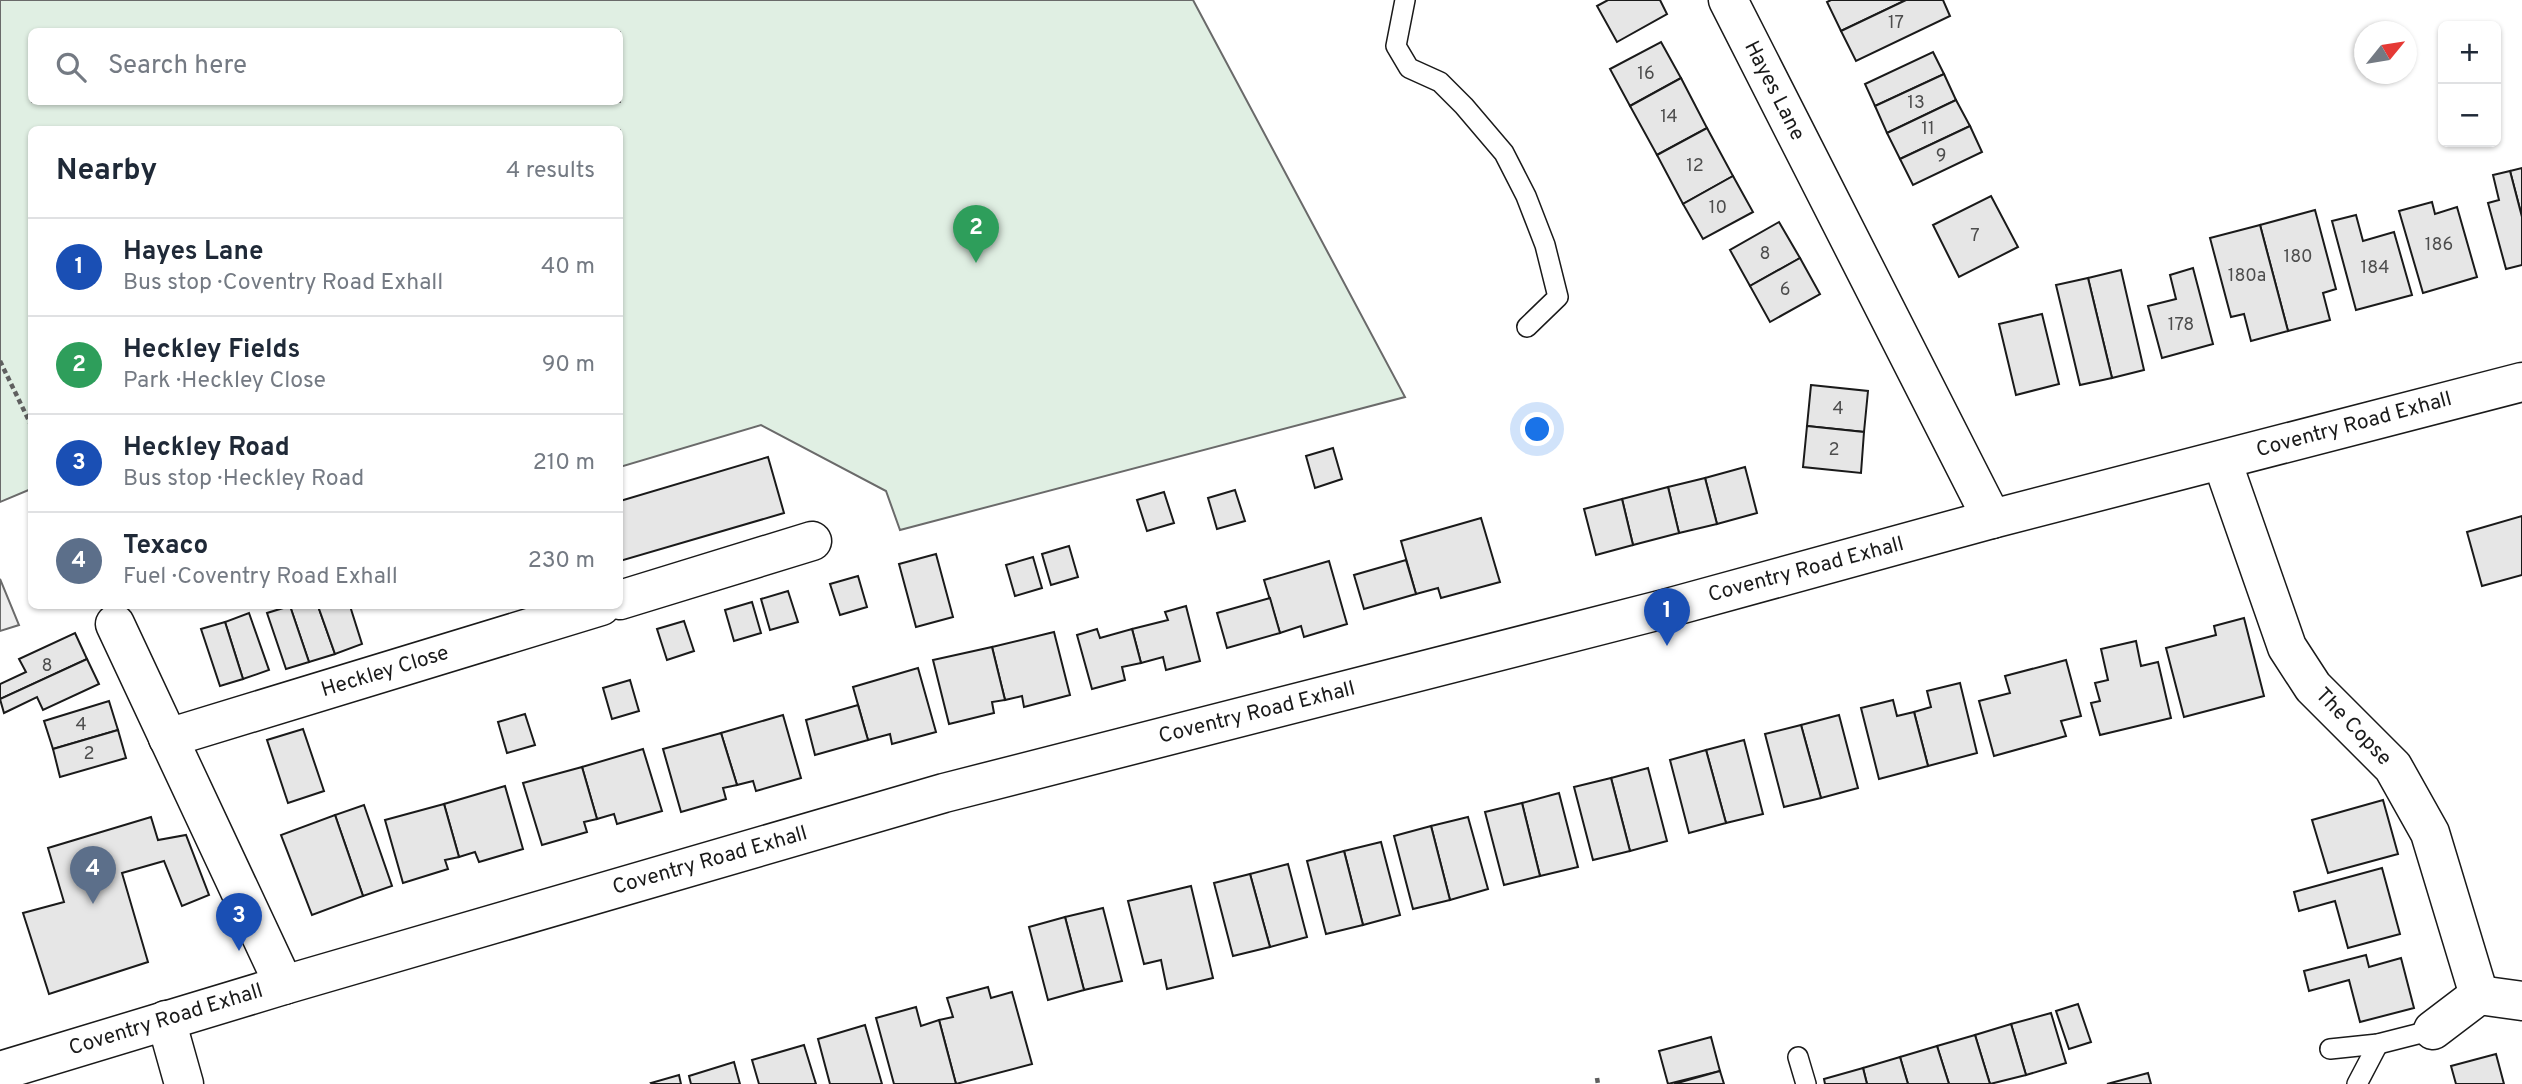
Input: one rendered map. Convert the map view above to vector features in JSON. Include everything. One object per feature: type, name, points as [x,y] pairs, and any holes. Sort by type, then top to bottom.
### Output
[{"type":"main road","name":"Hayes Lane","points":[[1728,0],[1992,519]]},
{"type":"main road","name":"Coventry Road Exhall","points":[[0,1070],[944,793],[1664,610],[1992,519],[2522,382]]},
{"type":"main road","name":"The Copse","points":[[2222,461],[2287,647],[2313,687],[2393,767],[2430,833],[2479,995]]},
{"type":"main road","points":[[623,599],[812,541]]},
{"type":"main road","name":"Heckley Close","points":[[169,738],[591,609]]},
{"type":"main road","points":[[115,624],[284,985]]},
{"type":"main road","points":[[2433,1030],[2479,995],[2522,1000]]},
{"type":"main road","points":[[166,1020],[184,1084]]},
{"type":"lane","points":[[1405,0],[1396,46],[1409,68],[1440,82],[1504,153],[1536,220],[1558,297],[1527,327]]},
{"type":"lane","points":[[2330,1049],[2378,1044],[2433,1030]]},
{"type":"lane","points":[[2357,1084],[2378,1044]]},
{"type":"lane","points":[[1798,1058],[1806,1084]]},
{"type":"path","points":[[0,361],[28,419]]},
{"type":"green space","points":[[0,0],[1193,0],[1405,397],[900,530],[886,491],[761,425],[623,466],[623,126],[28,126],[28,490],[0,502]]},
{"type":"shaded area","points":[[0,579],[19,625],[0,631]]},
{"type":"building","points":[[1608,0],[1660,0],[1667,14],[1617,42],[1597,6]]},
{"type":"building","points":[[1906,0],[1841,31],[1827,2]]},
{"type":"building","points":[[1906,0],[1943,0],[1950,16],[1856,61],[1841,31]]},
{"type":"building","points":[[1661,42],[1681,78],[1630,106],[1610,69]]},
{"type":"building","points":[[1933,52],[1944,74],[1875,106],[1865,84]]},
{"type":"building","points":[[1944,74],[1956,100],[1887,133],[1875,106]]},
{"type":"building","points":[[1681,78],[1707,128],[1657,155],[1630,106]]},
{"type":"building","points":[[1956,100],[1970,126],[1900,159],[1887,133]]},
{"type":"building","points":[[1970,126],[1982,152],[1913,185],[1900,159]]},
{"type":"building","points":[[1707,128],[1733,176],[1683,204],[1657,155]]},
{"type":"building","points":[[2522,168],[2522,217],[2510,171]]},
{"type":"building","points":[[2510,171],[2522,217],[2522,265],[2506,269],[2488,203],[2499,200],[2493,175]]},
{"type":"building","points":[[1733,176],[1753,212],[1703,239],[1683,204]]},
{"type":"building","points":[[1991,196],[2018,247],[1959,277],[1933,225]]},
{"type":"building","points":[[2432,202],[2435,214],[2457,207],[2477,277],[2423,293],[2399,211]]},
{"type":"building","points":[[2315,210],[2336,289],[2323,293],[2330,320],[2288,331],[2260,225]]},
{"type":"building","points":[[2356,215],[2363,241],[2394,232],[2412,295],[2356,310],[2332,221]]},
{"type":"building","points":[[1779,222],[1800,258],[1750,286],[1730,250]]},
{"type":"building","points":[[2260,225],[2288,331],[2251,341],[2244,314],[2231,317],[2210,238]]},
{"type":"building","points":[[1800,258],[1820,294],[1770,322],[1750,286]]},
{"type":"building","points":[[2193,268],[2213,344],[2162,358],[2148,306],[2176,299],[2170,275]]},
{"type":"building","points":[[2121,270],[2144,370],[2112,378],[2088,278]]},
{"type":"building","points":[[2088,278],[2112,378],[2080,385],[2056,285]]},
{"type":"building","points":[[2042,314],[2059,384],[2016,395],[1999,324]]},
{"type":"building","points":[[1811,385],[1868,391],[1864,432],[1807,426]]},
{"type":"building","points":[[1807,426],[1864,432],[1861,473],[1803,467]]},
{"type":"building","points":[[1333,448],[1342,479],[1315,488],[1306,456]]},
{"type":"building","points":[[768,457],[784,513],[623,560],[623,500]]},
{"type":"building","points":[[1745,467],[1757,513],[1717,524],[1705,478]]},
{"type":"building","points":[[1705,478],[1717,524],[1679,533],[1668,487]]},
{"type":"building","points":[[1668,487],[1679,533],[1633,545],[1622,499]]},
{"type":"building","points":[[1235,490],[1245,521],[1217,529],[1208,498]]},
{"type":"building","points":[[1164,492],[1174,523],[1147,531],[1137,500]]},
{"type":"building","points":[[1622,499],[1633,545],[1596,555],[1584,509]]},
{"type":"building","points":[[2522,516],[2522,575],[2482,586],[2467,532]]},
{"type":"building","points":[[1481,518],[1500,582],[1441,598],[1438,588],[1416,594],[1401,541]]},
{"type":"building","points":[[1069,546],[1078,577],[1051,585],[1042,554]]},
{"type":"building","points":[[936,554],[953,617],[916,627],[899,564]]},
{"type":"building","points":[[1033,557],[1042,588],[1015,596],[1006,565]]},
{"type":"building","points":[[1406,560],[1416,594],[1364,609],[1354,575]]},
{"type":"building","points":[[1329,561],[1347,624],[1304,637],[1301,626],[1280,633],[1264,580]]},
{"type":"building","points":[[858,576],[867,607],[840,615],[830,584]]},
{"type":"building","points":[[788,591],[798,622],[770,630],[761,599]]},
{"type":"building","points":[[1270,598],[1280,633],[1227,648],[1217,613]]},
{"type":"building","points":[[752,602],[761,633],[734,641],[725,610]]},
{"type":"building","points":[[1186,606],[1200,661],[1166,670],[1163,657],[1141,663],[1132,629],[1168,620],[1165,612]]},
{"type":"building","points":[[291,609],[319,609],[335,654],[309,662]]},
{"type":"building","points":[[291,609],[309,662],[286,669],[267,613]]},
{"type":"building","points":[[319,609],[351,609],[362,644],[335,654]]},
{"type":"building","points":[[249,613],[269,670],[243,679],[225,622]]},
{"type":"building","points":[[2244,618],[2264,696],[2184,717],[2166,648],[2216,635],[2214,626]]},
{"type":"building","points":[[684,621],[694,651],[667,660],[657,629]]},
{"type":"building","points":[[225,622],[243,679],[220,686],[201,629]]},
{"type":"building","points":[[1097,629],[1100,638],[1132,629],[1141,663],[1122,667],[1125,680],[1092,689],[1077,635]]},
{"type":"building","points":[[1054,632],[1070,695],[1024,707],[1022,696],[1005,700],[992,647]]},
{"type":"building","points":[[75,633],[87,659],[0,699],[0,684],[26,672],[19,659]]},
{"type":"building","points":[[2136,641],[2141,666],[2158,662],[2171,718],[2100,735],[2091,703],[2100,701],[2095,683],[2108,680],[2101,649]]},
{"type":"building","points":[[992,647],[1005,700],[992,702],[994,713],[949,724],[933,660]]},
{"type":"building","points":[[87,659],[99,684],[43,710],[37,697],[4,713],[0,699]]},
{"type":"building","points":[[2066,660],[2081,716],[2061,721],[2066,736],[1994,756],[1979,701],[2010,693],[2005,676]]},
{"type":"building","points":[[918,668],[936,732],[892,744],[890,734],[868,740],[853,687]]},
{"type":"building","points":[[630,680],[639,711],[612,719],[603,688]]},
{"type":"building","points":[[1960,683],[1977,753],[1928,766],[1914,712],[1931,707],[1927,691]]},
{"type":"building","points":[[1893,700],[1897,716],[1914,712],[1928,766],[1879,779],[1861,708]]},
{"type":"building","points":[[109,701],[118,730],[53,749],[44,721]]},
{"type":"building","points":[[858,705],[868,740],[815,755],[806,720]]},
{"type":"building","points":[[525,714],[535,745],[507,753],[498,722]]},
{"type":"building","points":[[783,715],[801,778],[756,791],[753,781],[737,785],[721,733]]},
{"type":"building","points":[[1839,715],[1858,788],[1821,798],[1801,725]]},
{"type":"building","points":[[1801,725],[1821,798],[1784,807],[1765,734]]},
{"type":"building","points":[[303,729],[324,791],[288,803],[267,740]]},
{"type":"building","points":[[118,730],[126,758],[60,777],[53,749]]},
{"type":"building","points":[[721,733],[737,785],[723,788],[726,799],[681,812],[663,749]]},
{"type":"building","points":[[1744,740],[1763,814],[1726,823],[1706,750]]},
{"type":"building","points":[[643,749],[662,811],[617,824],[614,814],[597,819],[582,767]]},
{"type":"building","points":[[1706,750],[1726,823],[1689,833],[1670,760]]},
{"type":"building","points":[[582,767],[597,819],[584,822],[587,832],[542,845],[523,783]]},
{"type":"building","points":[[1648,768],[1667,841],[1630,851],[1611,778]]},
{"type":"building","points":[[1611,778],[1630,851],[1593,860],[1574,787]]},
{"type":"building","points":[[505,786],[523,849],[479,862],[475,852],[459,857],[444,804]]},
{"type":"building","points":[[1559,793],[1578,867],[1540,876],[1522,803]]},
{"type":"building","points":[[2383,800],[2398,854],[2328,873],[2312,820]]},
{"type":"building","points":[[1522,803],[1540,876],[1504,885],[1485,812]]},
{"type":"building","points":[[444,804],[459,857],[445,860],[448,869],[403,883],[385,820]]},
{"type":"building","points":[[364,805],[392,886],[363,896],[335,815]]},
{"type":"building","points":[[335,815],[363,896],[312,915],[281,835]]},
{"type":"building","points":[[151,817],[158,840],[186,835],[209,895],[182,906],[164,861],[122,873],[148,962],[49,994],[23,913],[64,902],[48,848]]},
{"type":"building","points":[[1468,817],[1488,889],[1450,900],[1431,826]]},
{"type":"building","points":[[1431,826],[1450,900],[1413,909],[1394,836]]},
{"type":"building","points":[[1381,842],[1400,915],[1363,925],[1344,851]]},
{"type":"building","points":[[1344,851],[1363,925],[1326,934],[1307,861]]},
{"type":"building","points":[[1288,864],[1307,937],[1270,947],[1250,874]]},
{"type":"building","points":[[2382,868],[2400,934],[2348,948],[2335,901],[2299,911],[2294,892]]},
{"type":"building","points":[[1250,874],[1270,947],[1233,956],[1214,883]]},
{"type":"building","points":[[1191,886],[1213,978],[1167,989],[1161,960],[1144,964],[1128,901]]},
{"type":"building","points":[[1103,908],[1122,981],[1084,990],[1065,917]]},
{"type":"building","points":[[1065,917],[1084,990],[1048,1000],[1029,927]]},
{"type":"building","points":[[2366,955],[2369,967],[2401,958],[2414,1008],[2360,1022],[2349,980],[2309,991],[2304,971]]},
{"type":"building","points":[[988,987],[991,998],[1012,992],[1032,1064],[956,1084],[939,1020],[953,1017],[947,998]]},
{"type":"building","points":[[2078,1004],[2091,1042],[2069,1049],[2056,1011]]},
{"type":"building","points":[[916,1007],[921,1026],[939,1020],[956,1084],[894,1084],[876,1018]]},
{"type":"building","points":[[2051,1013],[2066,1063],[2026,1075],[2011,1024]]},
{"type":"building","points":[[2011,1024],[2026,1075],[1990,1084],[1975,1035]]},
{"type":"building","points":[[865,1025],[882,1084],[830,1084],[818,1039]]},
{"type":"building","points":[[1975,1035],[1990,1084],[1949,1084],[1937,1046]]},
{"type":"building","points":[[1711,1037],[1720,1071],[1668,1084],[1659,1051]]},
{"type":"building","points":[[804,1045],[816,1084],[759,1084],[752,1060]]},
{"type":"building","points":[[1937,1046],[1949,1084],[1908,1084],[1900,1057]]},
{"type":"building","points":[[2496,1054],[2504,1084],[2456,1084],[2451,1066]]},
{"type":"building","points":[[1900,1057],[1908,1084],[1867,1084],[1863,1068]]},
{"type":"building","points":[[734,1062],[740,1084],[691,1084],[689,1076]]},
{"type":"building","points":[[1863,1068],[1867,1084],[1825,1084],[1824,1079]]},
{"type":"building","points":[[1720,1071],[1724,1084],[1674,1084]]},
{"type":"building","points":[[2148,1073],[2151,1084],[2107,1084]]},
{"type":"building","points":[[679,1075],[681,1084],[651,1083]]},
{"type":"place","name":"Heckley Fields","points":[[976,263]]},
{"type":"place","name":"Hayes Lane","points":[[1667,646]]},
{"type":"place","name":"Texaco","points":[[93,904]]},
{"type":"place","name":"Heckley Road","points":[[239,951]]}]
